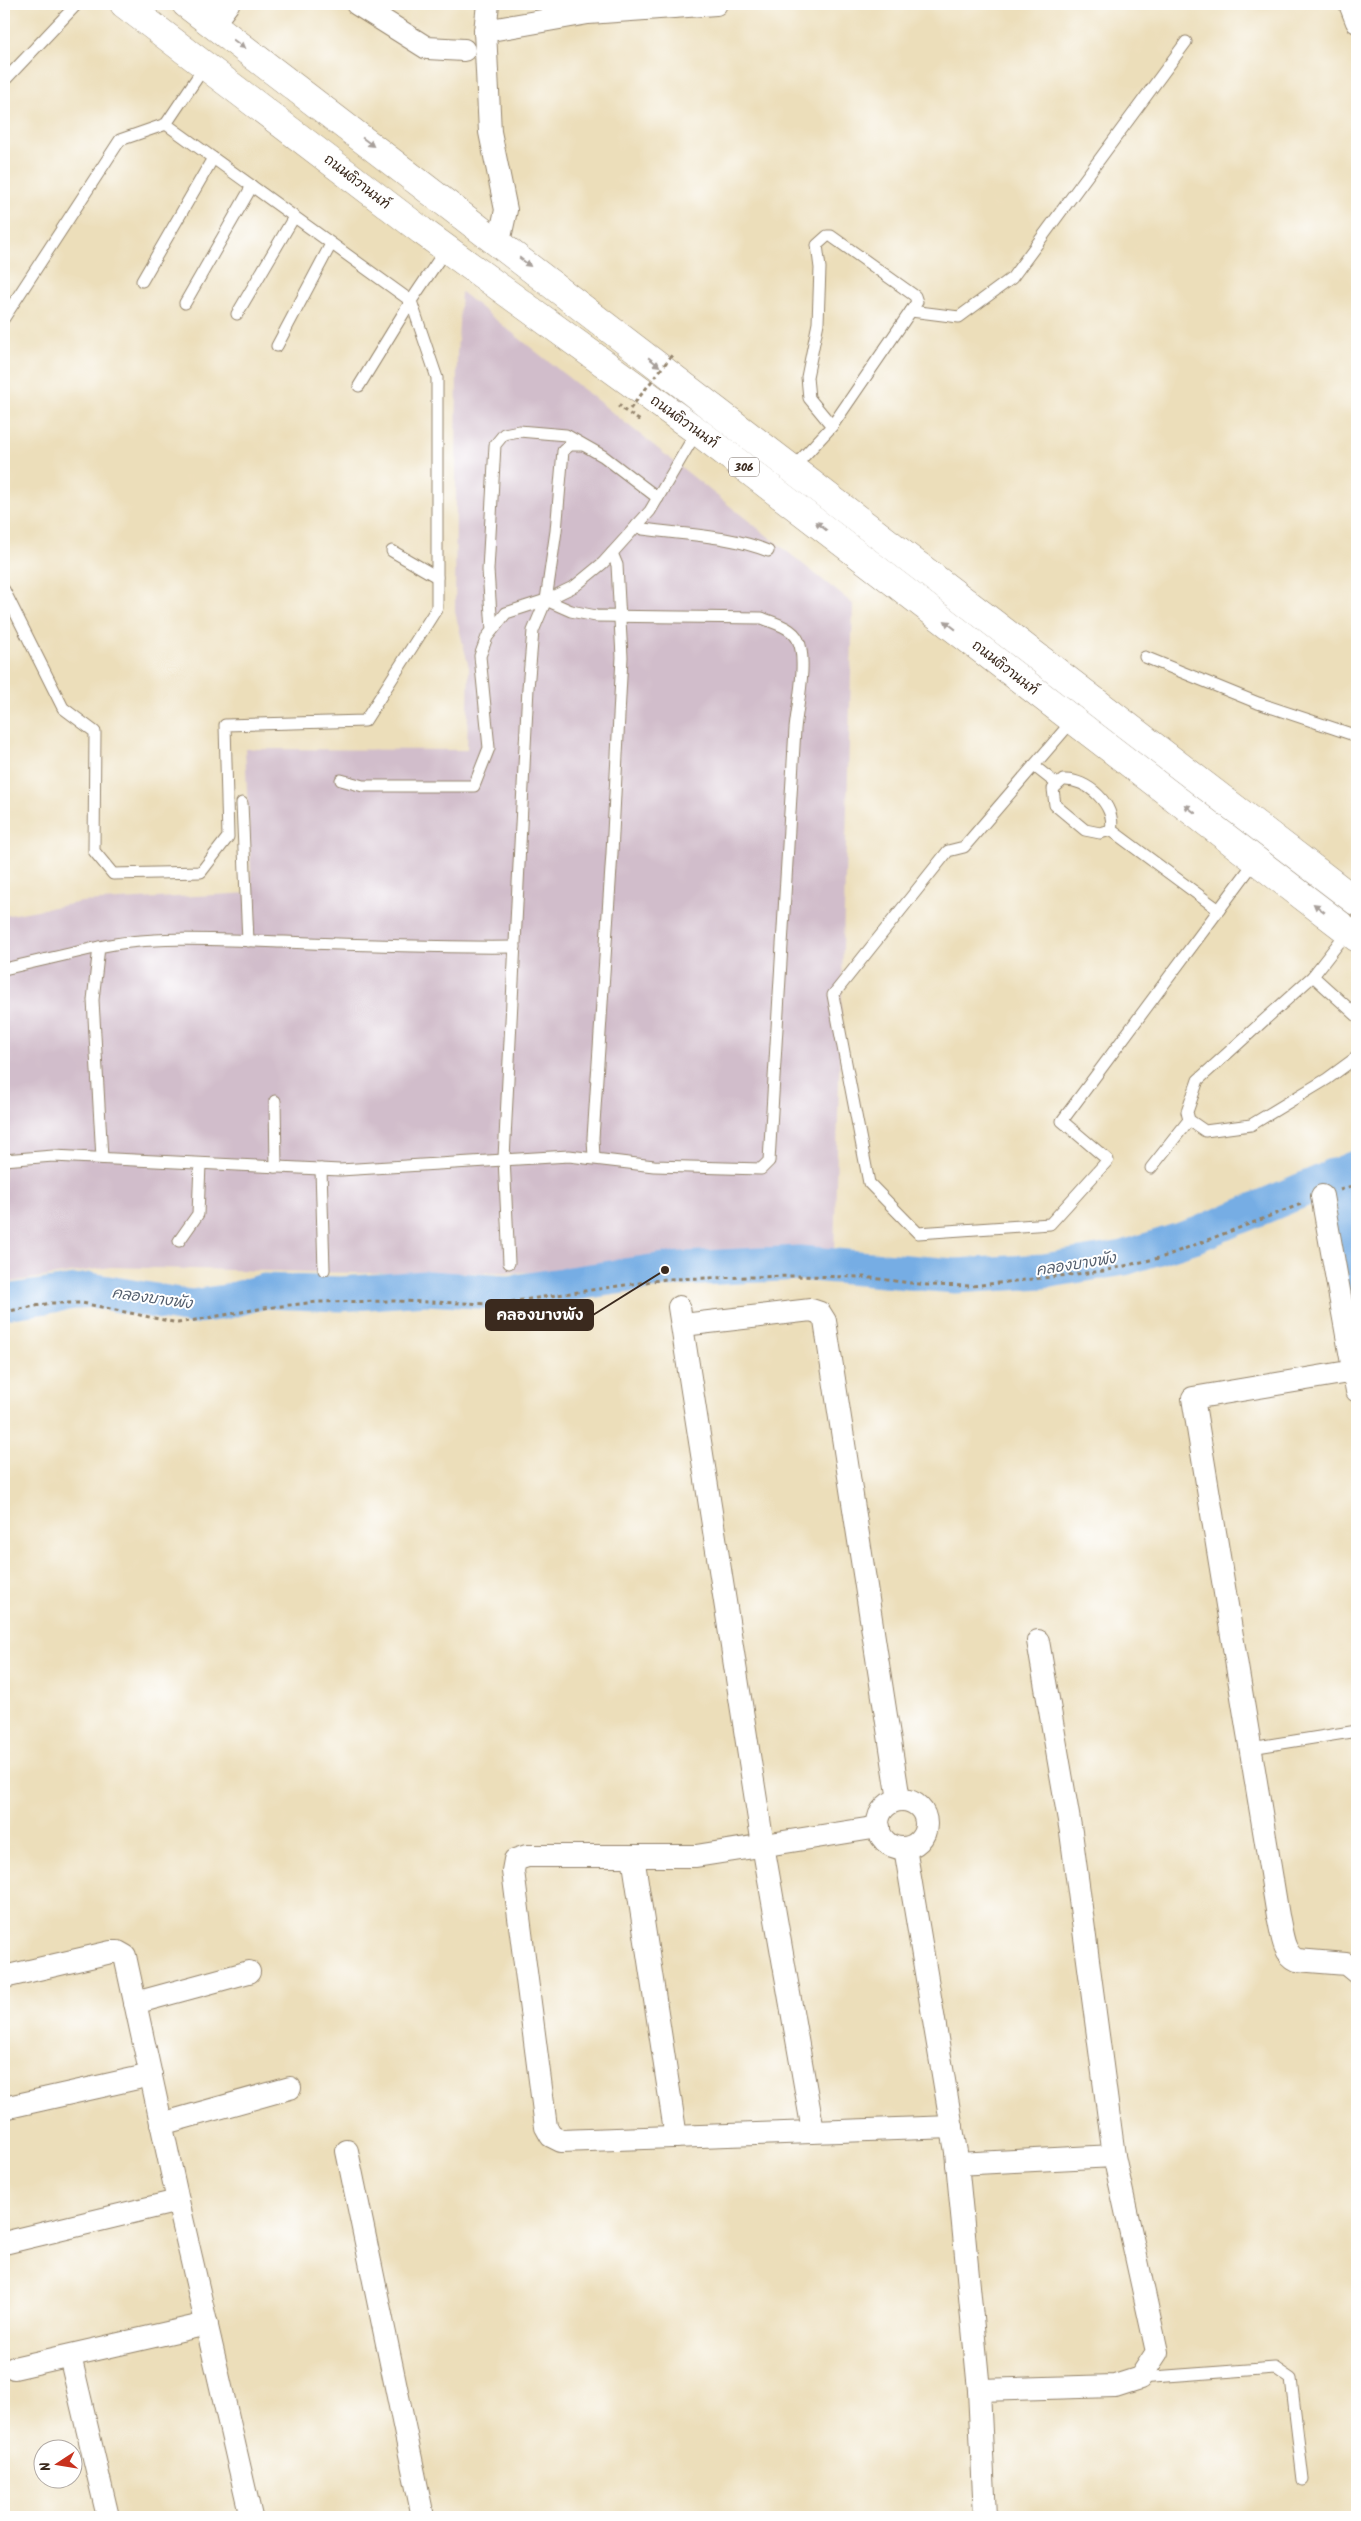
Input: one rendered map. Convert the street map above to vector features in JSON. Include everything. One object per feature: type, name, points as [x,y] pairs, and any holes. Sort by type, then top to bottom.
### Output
[{"type":"main road","name":"ถนนติวานนท์","points":[[124,4],[446,249],[703,436],[1353,934]]},
{"type":"main road","name":"ถนนติวานนท์","points":[[186,4],[220,14],[499,242],[1357,902]]},
{"type":"main road","points":[[703,436],[729,420]]},
{"type":"street","points":[[356,4],[427,48],[464,50]]},
{"type":"street","points":[[488,4],[485,31],[490,132],[506,210],[499,242]]},
{"type":"street","points":[[485,31],[588,13],[716,4]]},
{"type":"street","points":[[1350,4],[1357,22]]},
{"type":"street","points":[[1322,1196],[1356,1381],[1193,1398],[1286,1949],[1290,1957],[1297,1960],[1346,1964],[1357,1973]]},
{"type":"street","points":[[813,2131],[763,1846],[681,1316],[811,1310],[820,1313],[825,1322],[899,1800]]},
{"type":"street","points":[[979,2390],[1115,2386],[1140,2378],[1157,2352],[1114,2156],[1071,1832],[1038,1641]]},
{"type":"street","points":[[899,1800],[916,1805],[924,1814],[926,1821],[921,1838],[905,1848],[888,1843],[879,1827],[883,1809],[899,1800]]},
{"type":"street","points":[[879,1827],[696,1856],[527,1856],[515,1860],[513,1871],[546,2127],[551,2136],[561,2141],[952,2127]]},
{"type":"street","points":[[905,1848],[957,2164],[979,2390],[985,2517]]},
{"type":"street","points":[[633,1856],[676,2137]]},
{"type":"street","points":[[4,1977],[118,1952],[125,1956],[178,2201],[251,2517]]},
{"type":"street","points":[[135,2003],[250,1972]]},
{"type":"street","points":[[4,2108],[151,2075]]},
{"type":"street","points":[[161,2124],[290,2088]]},
{"type":"street","points":[[347,2151],[423,2517]]},
{"type":"street","points":[[957,2164],[1114,2156]]},
{"type":"street","points":[[4,2242],[178,2201]]},
{"type":"street","points":[[14,2368],[207,2324]]},
{"type":"street","points":[[70,2356],[108,2517]]},
{"type":"lane","points":[[4,81],[77,4]]},
{"type":"lane","points":[[911,310],[959,317],[1012,278],[1186,42]]},
{"type":"lane","points":[[4,318],[120,140],[166,124],[206,66]]},
{"type":"lane","points":[[4,590],[63,708],[95,732],[94,851],[113,874],[201,872],[228,837],[225,725],[365,722],[437,608],[437,378],[411,302],[166,124]]},
{"type":"lane","points":[[142,281],[213,158]]},
{"type":"lane","points":[[185,303],[252,186]]},
{"type":"lane","points":[[237,314],[294,217]]},
{"type":"lane","points":[[793,468],[832,426],[918,302],[915,296],[831,236],[827,236],[817,245],[820,268],[818,323],[808,384],[809,398],[832,426]]},
{"type":"lane","points":[[277,346],[331,244]]},
{"type":"lane","points":[[359,386],[446,249]]},
{"type":"lane","points":[[492,630],[488,570],[495,445],[504,434],[519,431],[566,435],[603,456],[658,498]]},
{"type":"lane","points":[[341,780],[363,786],[474,786],[489,748],[480,656],[487,637],[506,613],[546,600],[575,586],[612,553],[638,525],[703,436]]},
{"type":"lane","points":[[509,1262],[504,1158],[533,631],[546,600],[556,531],[563,451],[570,445],[581,445]]},
{"type":"lane","points":[[638,525],[643,529],[710,535],[745,542],[768,552]]},
{"type":"lane","points":[[392,551],[437,577]]},
{"type":"lane","points":[[594,1158],[593,1138],[612,853],[622,657],[617,565],[612,553]]},
{"type":"lane","points":[[4,1160],[53,1156],[340,1170],[504,1158],[559,1156],[594,1158],[654,1166],[762,1169],[769,1161],[795,729],[802,659],[798,639],[786,628],[762,618],[620,618],[596,616],[571,611],[546,600]]},
{"type":"lane","points":[[1145,657],[1258,703],[1357,736]]},
{"type":"lane","points":[[1073,720],[964,847],[948,851],[833,995],[869,1184],[918,1233],[1050,1224],[1108,1160],[1062,1122],[1256,860]]},
{"type":"lane","points":[[1034,766],[1057,784]]},
{"type":"lane","points":[[1111,830],[1113,822],[1108,805],[1078,781],[1064,780],[1053,789],[1055,805],[1085,830],[1092,833],[1111,830],[1219,910]]},
{"type":"lane","points":[[242,802],[248,941]]},
{"type":"lane","points":[[1353,934],[1313,976],[1198,1080],[1187,1112],[1189,1120],[1205,1131],[1251,1125],[1327,1079],[1357,1057]]},
{"type":"lane","points":[[4,969],[122,942],[248,941],[409,948],[515,948]]},
{"type":"lane","points":[[99,947],[94,1000],[102,1158]]},
{"type":"lane","points":[[1313,976],[1357,1016]]},
{"type":"lane","points":[[275,1101],[276,1167]]},
{"type":"lane","points":[[1151,1168],[1189,1120]]},
{"type":"lane","points":[[179,1241],[198,1214],[200,1164]]},
{"type":"lane","points":[[321,1169],[324,1270]]},
{"type":"lane","points":[[1251,1748],[1357,1731]]},
{"type":"lane","points":[[1140,2378],[1275,2368],[1292,2379],[1303,2480]]},
{"type":"path","points":[[630,409],[672,355]]},
{"type":"path","points":[[1347,1187],[1357,1184]]},
{"type":"path","points":[[4,1312],[50,1302],[82,1303],[178,1323],[264,1308],[317,1302],[396,1301],[496,1304],[666,1278],[863,1277],[928,1285],[972,1286],[1103,1271],[1163,1257],[1234,1228],[1322,1196]]},
{"type":"shaded area","points":[[461,292],[853,604],[834,1254],[563,1272],[356,1273],[111,1267],[4,1283],[4,916],[82,902],[252,893],[245,749],[467,750],[469,668],[455,612],[457,354]]},
{"type":"waterway","name":"คลองบางพัง","points":[[4,1302],[90,1290],[191,1307],[225,1302],[264,1291],[340,1294],[426,1288],[508,1293],[665,1270],[799,1263],[955,1276],[1044,1271],[1124,1258],[1196,1235],[1357,1167]]},
{"type":"waterway","points":[[1332,1176],[1357,1313]]},
{"type":"place","name":"คลองบางพัง","points":[[665,1270]]}]
